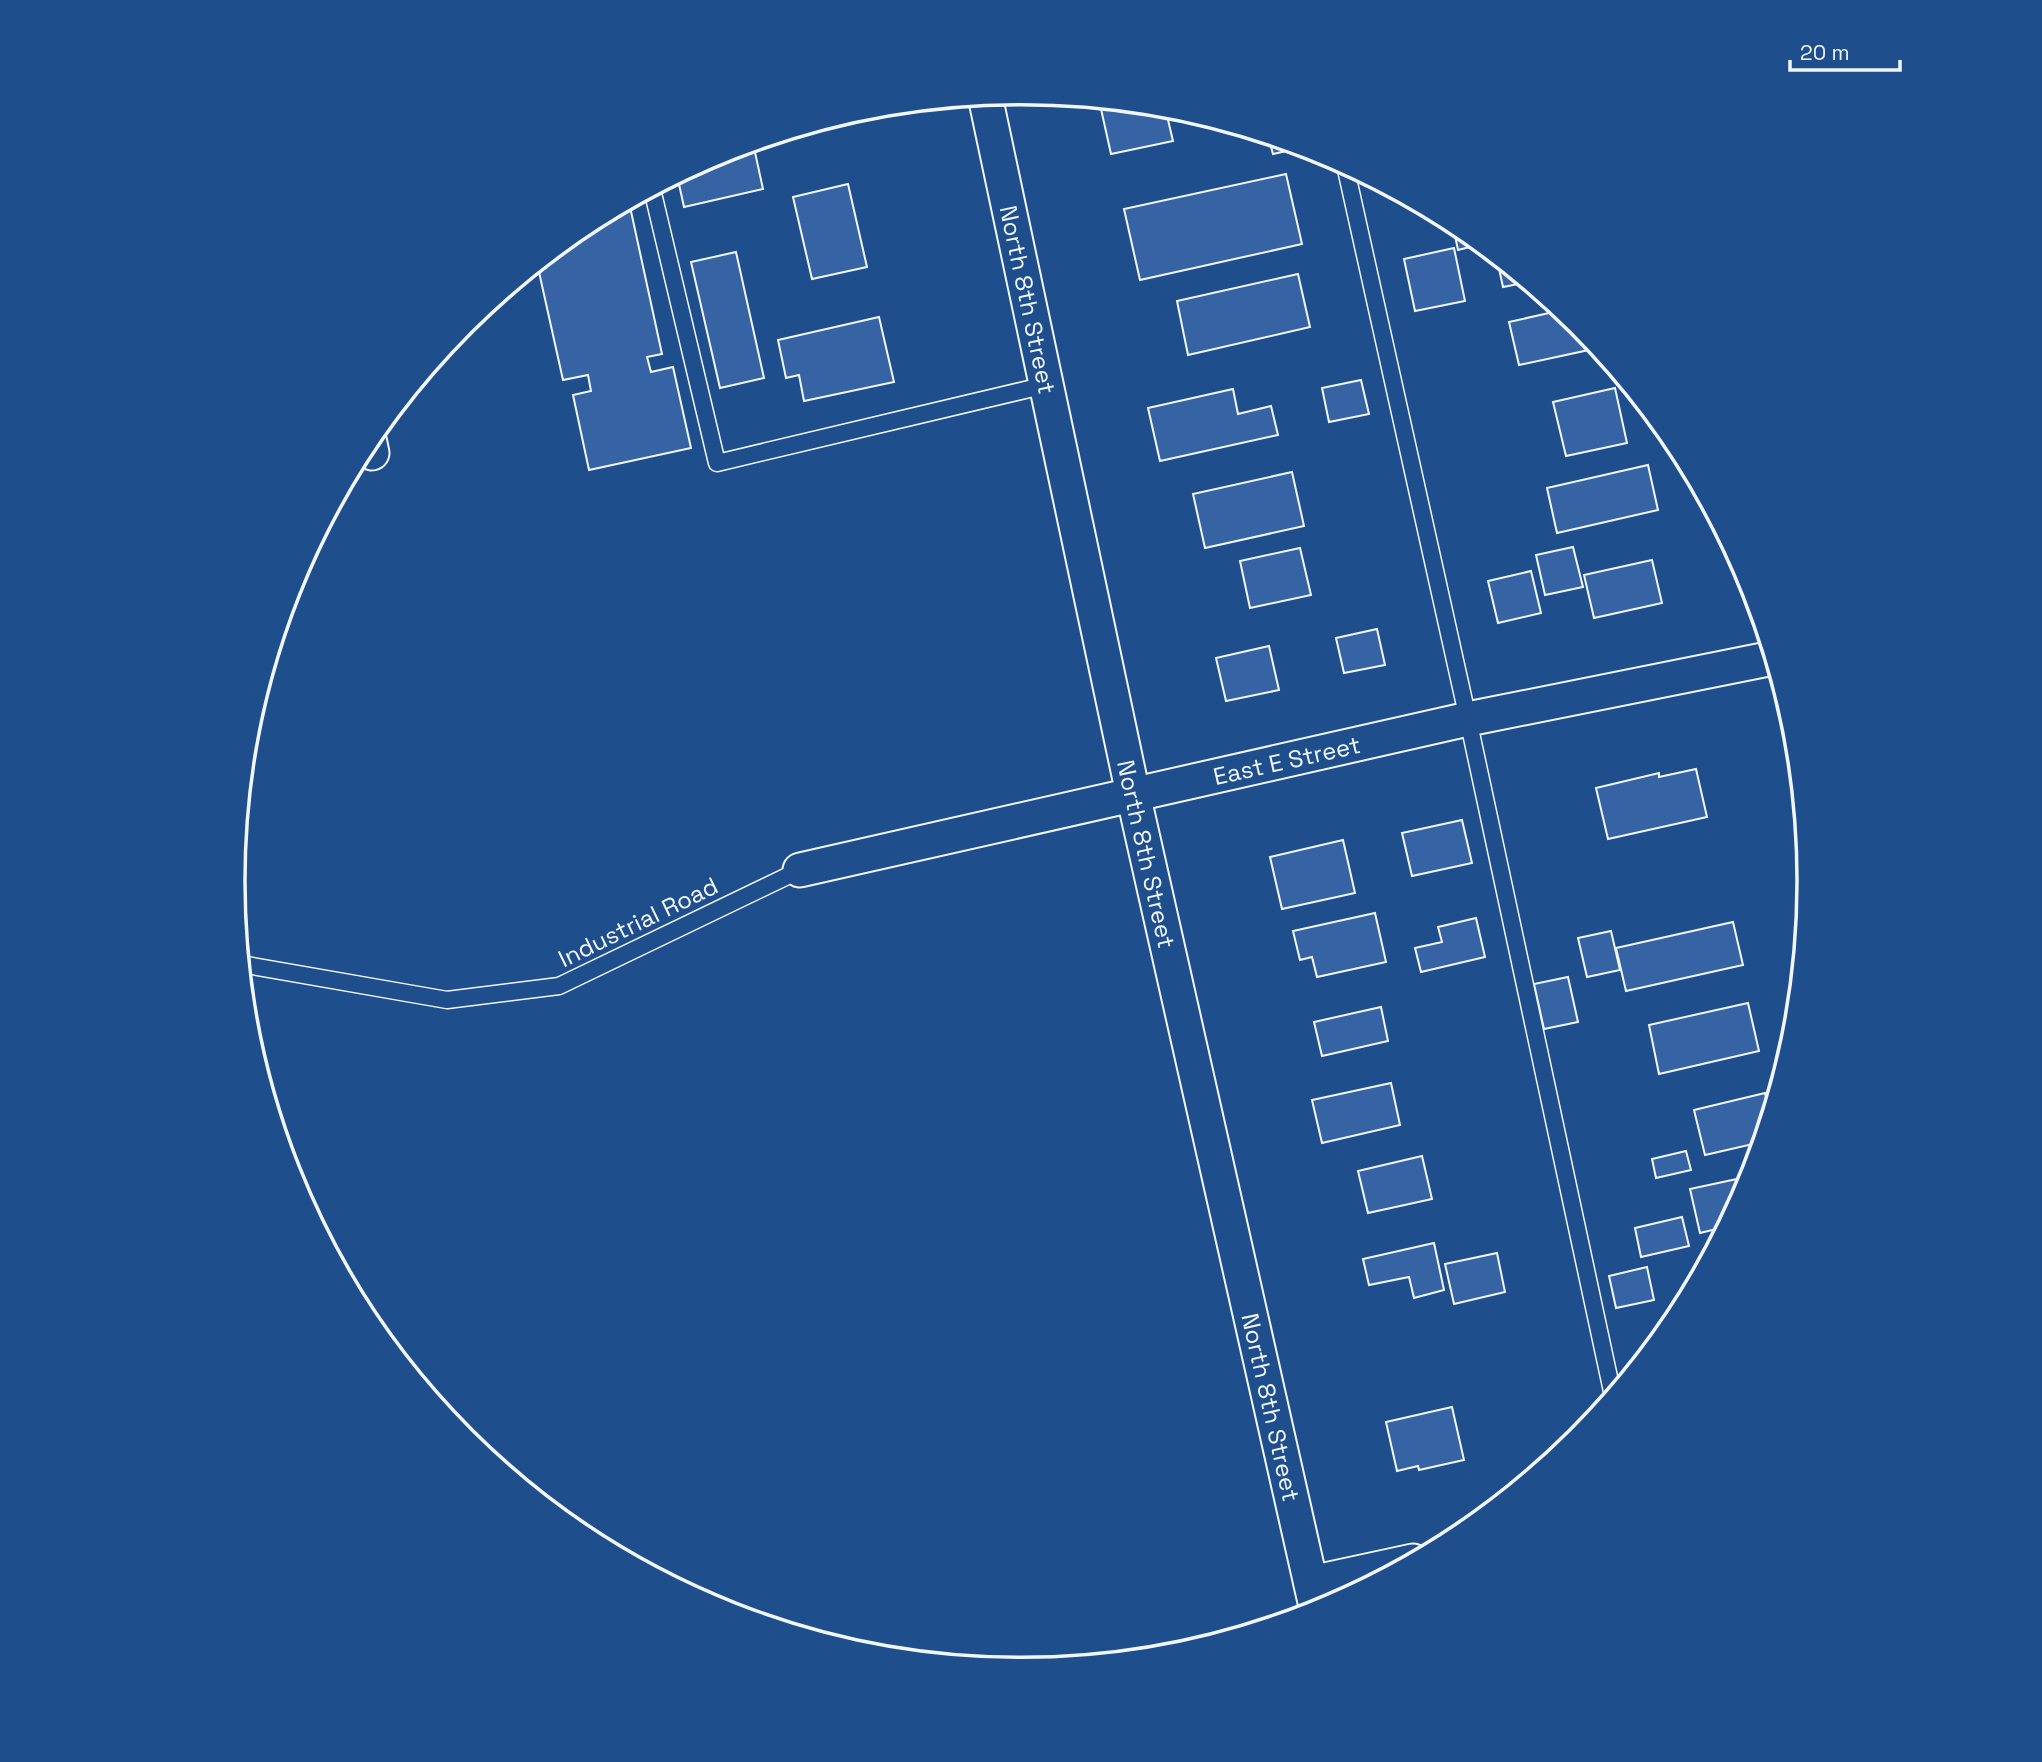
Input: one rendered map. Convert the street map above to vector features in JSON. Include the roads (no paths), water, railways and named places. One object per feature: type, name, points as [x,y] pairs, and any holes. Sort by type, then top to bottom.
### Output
[{"type":"street","name":"North 8th Street","points":[[987,106],[1133,794],[1314,1597]]},
{"type":"street","name":"East E Street","points":[[800,870],[1468,719],[1764,659]]},
{"type":"street","points":[[1314,1597],[1344,1586]]},
{"type":"lane","points":[[1348,178],[1468,719],[1611,1385]]},
{"type":"lane","points":[[654,198],[717,463],[1046,385]]},
{"type":"lane","name":"Industrial Road","points":[[250,966],[447,1000],[559,986],[800,870]]}]
